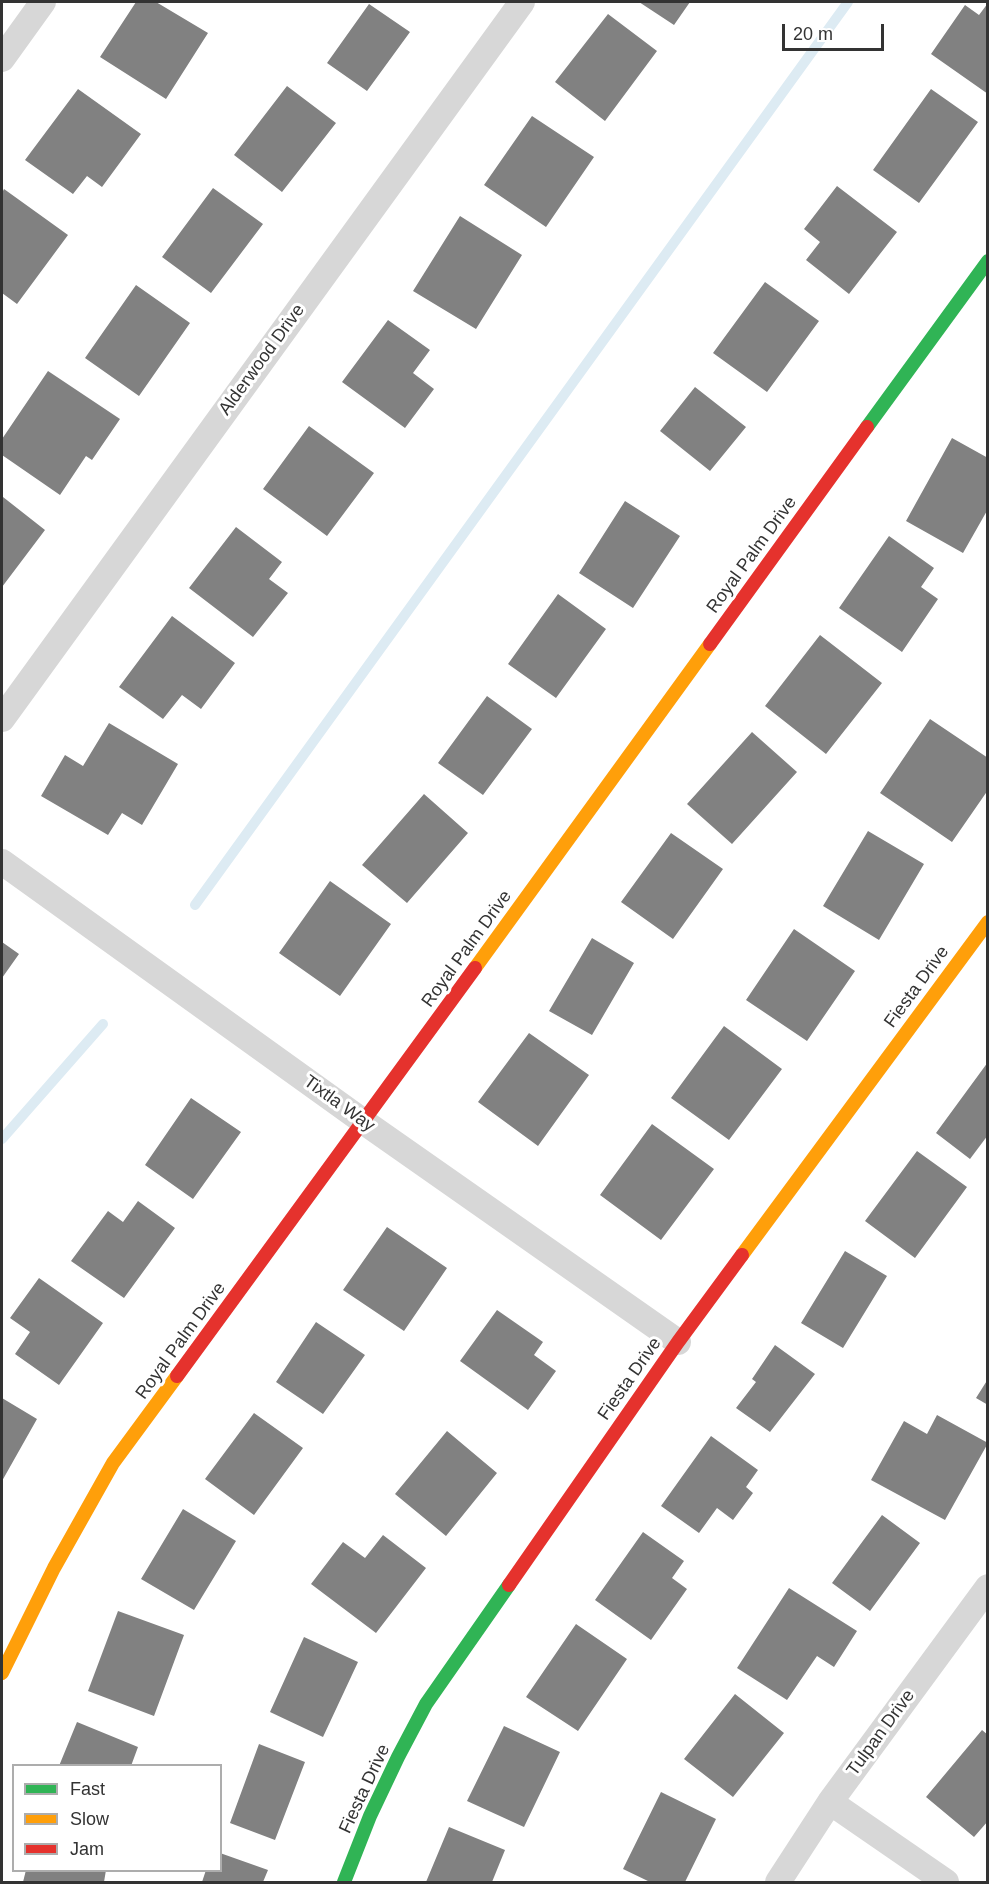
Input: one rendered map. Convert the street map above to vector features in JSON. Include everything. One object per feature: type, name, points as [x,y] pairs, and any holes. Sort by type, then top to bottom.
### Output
[{"type":"street","points":[[2,59],[43,2]]},
{"type":"street","name":"Alderwood Drive","points":[[2,719],[522,2]]},
{"type":"street","name":"Royal Palm Drive","points":[[2,1673],[54,1568],[113,1463],[364,1122],[987,261]]},
{"type":"street","name":"Tixtla Way","points":[[2,862],[364,1122],[678,1342]]},
{"type":"street","name":"Fiesta Drive","points":[[344,1882],[370,1816],[426,1704],[678,1342],[987,922]]},
{"type":"street","name":"Tulpan Drive","points":[[778,1882],[830,1802],[987,1587]]},
{"type":"street","points":[[830,1802],[946,1882]]},
{"type":"building","points":[[136,2],[156,2],[208,33],[166,99],[100,57]]},
{"type":"building","points":[[639,2],[690,2],[674,25]]},
{"type":"building","points":[[988,3],[988,94],[931,54],[965,5],[979,15]]},
{"type":"building","points":[[369,4],[410,32],[367,91],[327,63]]},
{"type":"building","points":[[608,14],[657,51],[605,121],[555,82]]},
{"type":"building","points":[[287,86],[336,123],[282,192],[234,155]]},
{"type":"building","points":[[78,89],[141,134],[102,187],[87,176],[73,194],[25,160]]},
{"type":"building","points":[[931,89],[978,122],[919,203],[873,170]]},
{"type":"building","points":[[532,116],[594,157],[546,227],[484,185]]},
{"type":"building","points":[[837,186],[897,232],[849,294],[806,260],[820,242],[804,229]]},
{"type":"building","points":[[213,188],[263,224],[211,293],[162,257]]},
{"type":"building","points":[[4,189],[68,235],[17,304],[2,293],[2,193]]},
{"type":"building","points":[[460,216],[522,255],[476,329],[413,291]]},
{"type":"building","points":[[765,282],[819,321],[767,392],[713,353]]},
{"type":"building","points":[[136,285],[190,323],[139,396],[85,358]]},
{"type":"building","points":[[388,320],[430,350],[413,373],[434,389],[405,428],[342,382]]},
{"type":"building","points":[[48,371],[120,419],[92,460],[86,456],[60,495],[2,455],[2,439]]},
{"type":"building","points":[[695,387],[746,427],[710,471],[660,431]]},
{"type":"building","points":[[309,426],[374,473],[327,536],[263,489]]},
{"type":"building","points":[[952,438],[988,458],[988,509],[963,553],[906,521]]},
{"type":"building","points":[[3,497],[45,530],[2,587],[2,499]]},
{"type":"building","points":[[625,501],[680,536],[633,608],[579,573]]},
{"type":"building","points":[[236,527],[282,562],[269,579],[288,593],[253,637],[189,588]]},
{"type":"building","points":[[889,536],[934,568],[921,587],[938,599],[902,652],[839,608]]},
{"type":"building","points":[[558,594],[606,629],[556,698],[508,664]]},
{"type":"building","points":[[172,616],[235,663],[201,709],[182,695],[163,719],[119,687]]},
{"type":"building","points":[[820,635],[882,683],[826,754],[765,706]]},
{"type":"building","points":[[487,696],[532,729],[483,795],[438,763]]},
{"type":"building","points":[[930,719],[988,758],[988,790],[952,842],[880,793]]},
{"type":"building","points":[[109,723],[178,764],[142,825],[122,813],[108,835],[41,796],[65,755],[83,766]]},
{"type":"building","points":[[752,732],[797,772],[732,844],[687,804]]},
{"type":"building","points":[[424,794],[468,833],[407,903],[362,865]]},
{"type":"building","points":[[868,831],[924,864],[879,940],[823,906]]},
{"type":"building","points":[[671,833],[723,869],[673,939],[621,902]]},
{"type":"building","points":[[330,881],[391,924],[340,996],[279,953]]},
{"type":"building","points":[[794,929],[855,971],[807,1041],[746,1000]]},
{"type":"building","points":[[592,938],[634,963],[592,1035],[549,1011]]},
{"type":"building","points":[[2,942],[19,954],[2,978]]},
{"type":"building","points":[[724,1026],[782,1069],[729,1140],[671,1098]]},
{"type":"building","points":[[529,1033],[589,1075],[538,1146],[478,1102]]},
{"type":"building","points":[[988,1062],[988,1135],[970,1159],[936,1133]]},
{"type":"building","points":[[191,1098],[241,1132],[193,1199],[145,1165]]},
{"type":"building","points":[[652,1124],[714,1169],[661,1240],[600,1195]]},
{"type":"building","points":[[917,1151],[967,1187],[915,1258],[865,1221]]},
{"type":"building","points":[[138,1201],[175,1228],[124,1298],[71,1261],[108,1211],[123,1222]]},
{"type":"building","points":[[387,1227],[447,1268],[404,1331],[343,1290]]},
{"type":"building","points":[[845,1251],[887,1276],[843,1348],[801,1323]]},
{"type":"building","points":[[39,1278],[103,1323],[59,1385],[15,1354],[30,1332],[10,1318]]},
{"type":"building","points":[[497,1310],[543,1342],[534,1355],[556,1371],[528,1410],[460,1361]]},
{"type":"building","points":[[316,1322],[365,1355],[323,1414],[276,1382]]},
{"type":"building","points":[[775,1345],[815,1374],[770,1432],[736,1408],[756,1382],[752,1379]]},
{"type":"building","points":[[988,1379],[988,1405],[976,1398]]},
{"type":"building","points":[[2,1398],[37,1419],[2,1481]]},
{"type":"building","points":[[254,1413],[303,1448],[254,1515],[205,1479]]},
{"type":"building","points":[[937,1415],[988,1443],[945,1520],[871,1480],[904,1421],[927,1434]]},
{"type":"building","points":[[447,1431],[497,1473],[446,1536],[395,1494]]},
{"type":"building","points":[[711,1436],[758,1470],[746,1487],[753,1493],[733,1520],[717,1508],[699,1533],[661,1506]]},
{"type":"building","points":[[183,1509],[236,1541],[194,1610],[141,1579]]},
{"type":"building","points":[[882,1515],[920,1543],[870,1611],[832,1583]]},
{"type":"building","points":[[643,1532],[684,1561],[672,1578],[687,1589],[651,1640],[595,1600]]},
{"type":"building","points":[[383,1535],[426,1568],[376,1633],[311,1584],[343,1542],[365,1558]]},
{"type":"building","points":[[789,1588],[857,1631],[834,1667],[817,1656],[787,1700],[737,1668]]},
{"type":"building","points":[[118,1611],[184,1635],[154,1716],[88,1691]]},
{"type":"building","points":[[576,1624],[627,1659],[578,1731],[526,1697]]},
{"type":"building","points":[[304,1637],[358,1662],[323,1737],[270,1712]]},
{"type":"building","points":[[735,1694],[784,1733],[733,1797],[684,1759]]},
{"type":"building","points":[[77,1722],[138,1747],[132,1764],[60,1764]]},
{"type":"building","points":[[504,1726],[560,1752],[524,1827],[467,1801]]},
{"type":"building","points":[[982,1730],[988,1735],[988,1821],[974,1837],[926,1797]]},
{"type":"building","points":[[259,1744],[305,1762],[275,1840],[230,1823]]},
{"type":"building","points":[[661,1792],[716,1819],[685,1882],[650,1882],[623,1869]]},
{"type":"building","points":[[449,1827],[505,1850],[492,1882],[426,1882]]},
{"type":"building","points":[[222,1854],[268,1870],[263,1882],[202,1882],[205,1872],[222,1872]]},
{"type":"building","points":[[26,1872],[106,1872],[104,1882],[23,1882]]},
{"type":"waterway","points":[[195,905],[848,2]]},
{"type":"waterway","points":[[2,1139],[103,1024]]},
{"type":"traffic: fast","points":[[867,427],[988,261]]},
{"type":"traffic: fast","points":[[344,1882],[370,1816],[426,1704],[509,1585]]},
{"type":"traffic: slow","points":[[475,968],[710,644]]},
{"type":"traffic: slow","points":[[742,1255],[988,922]]},
{"type":"traffic: slow","points":[[2,1673],[54,1568],[113,1463],[177,1376]]},
{"type":"traffic: jam","points":[[710,644],[867,427]]},
{"type":"traffic: jam","points":[[177,1376],[475,968]]},
{"type":"traffic: jam","points":[[509,1585],[678,1342],[742,1255]]}]
